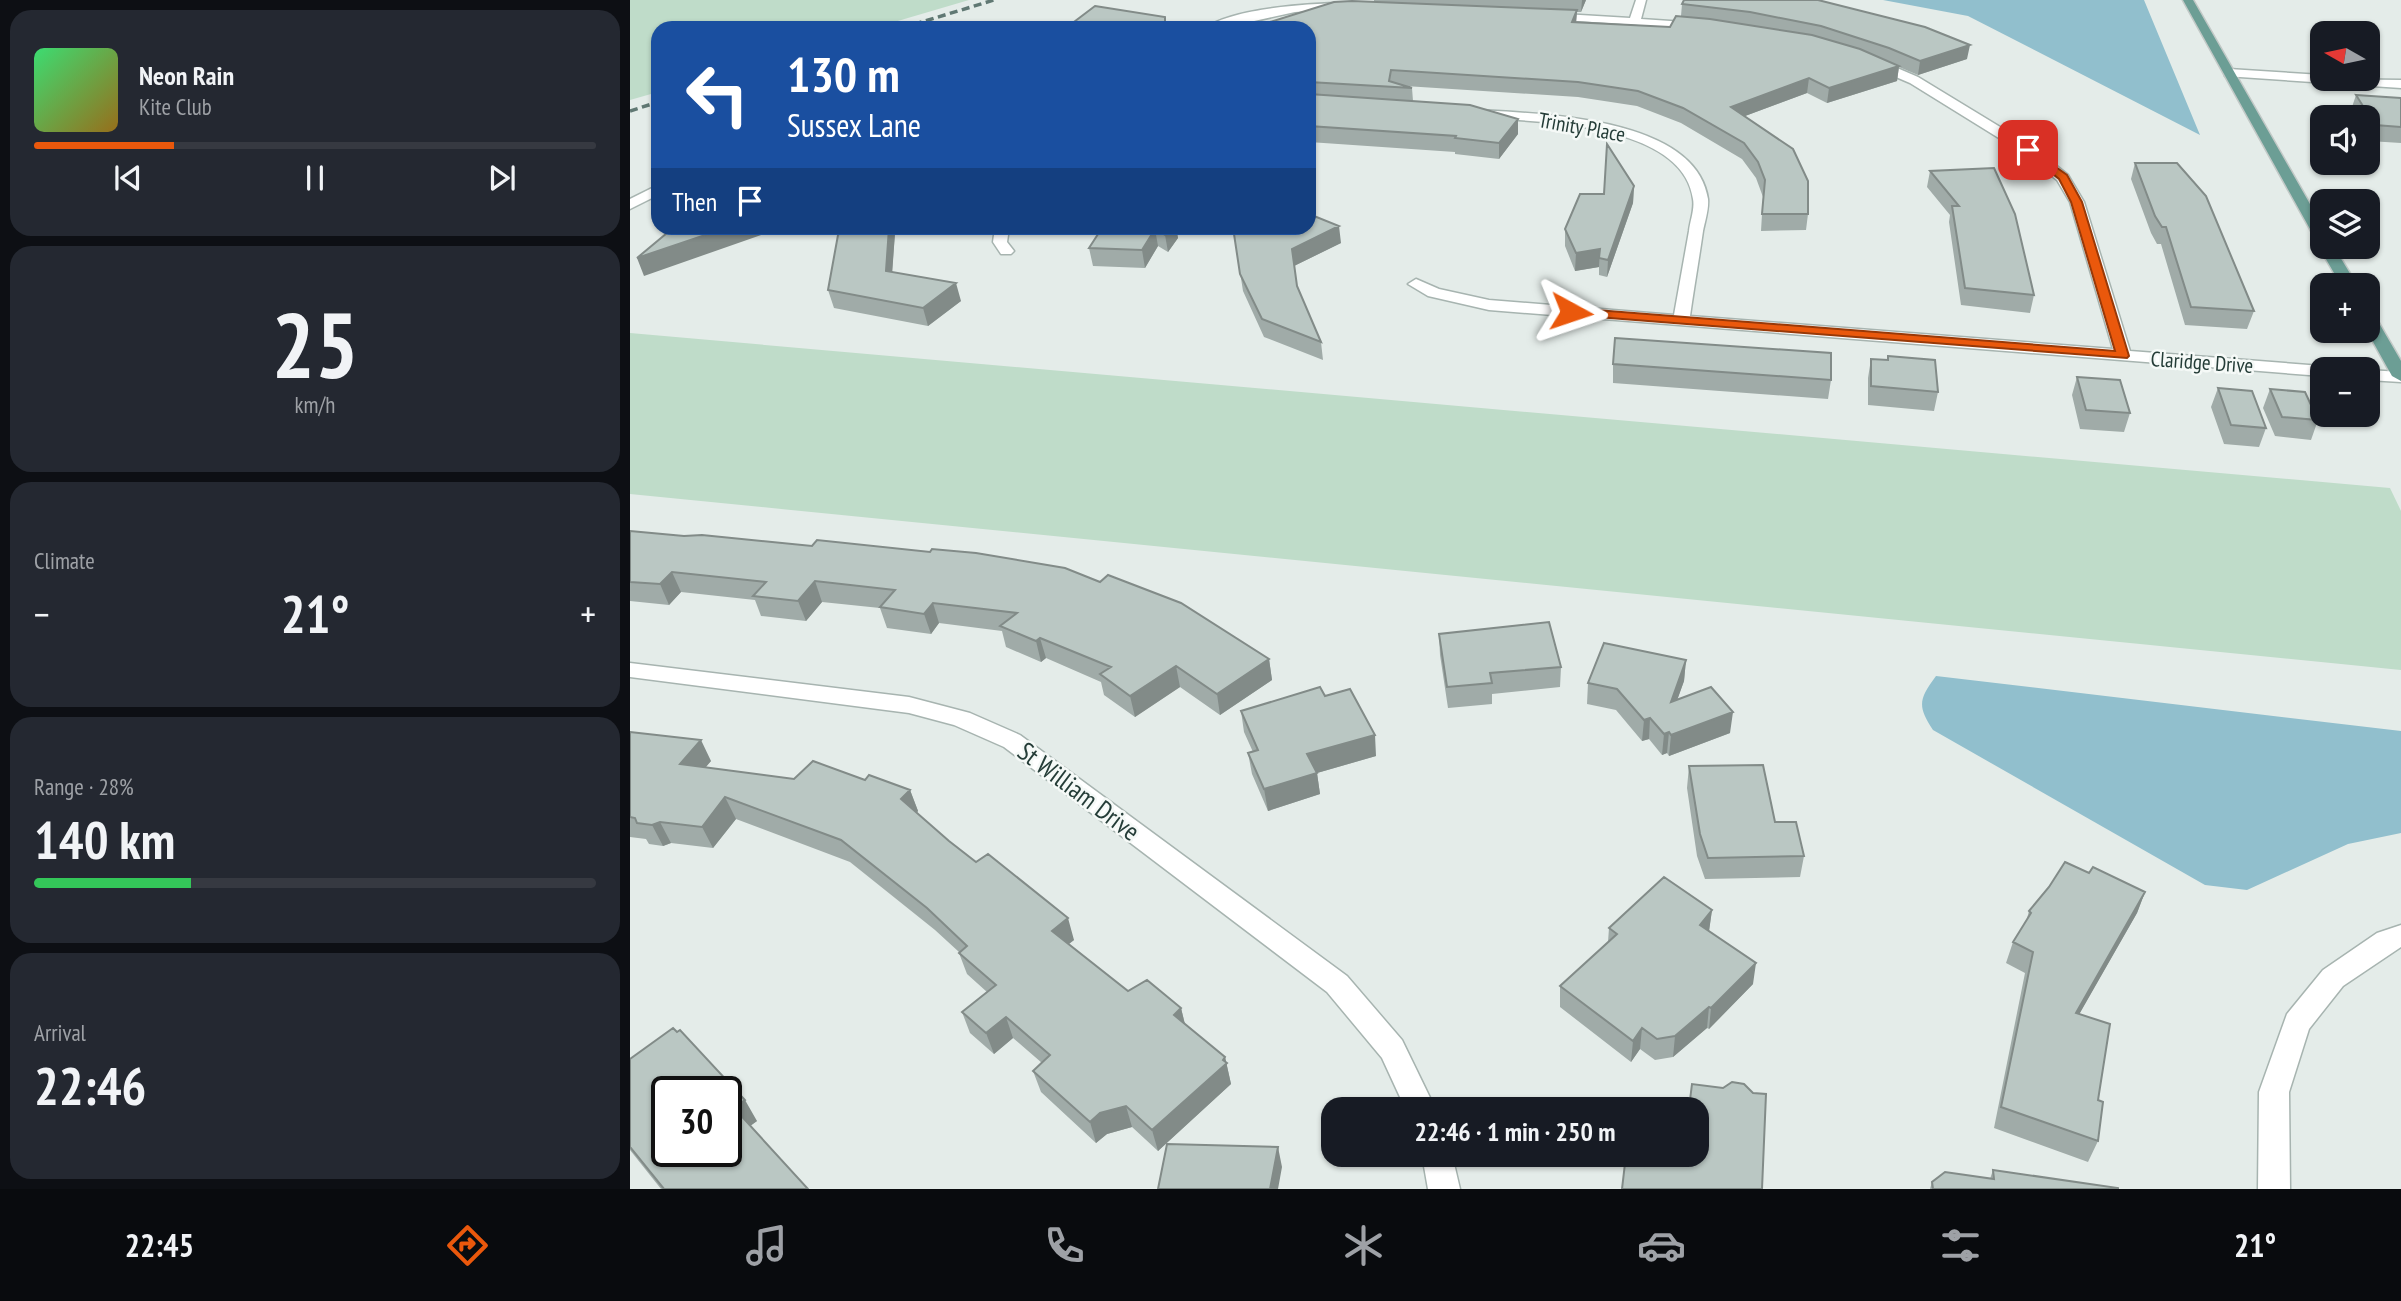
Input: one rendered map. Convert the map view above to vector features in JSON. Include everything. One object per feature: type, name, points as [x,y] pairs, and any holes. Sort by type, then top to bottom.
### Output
[{"type":"main road","points":[[2188,0],[2310,217]]},
{"type":"main road","points":[[2380,339],[2401,377]]},
{"type":"street","points":[[1634,21],[1641,0]]},
{"type":"street","points":[[1234,5],[1255,16]]},
{"type":"street","points":[[1237,21],[1306,8],[1358,6]]},
{"type":"street","points":[[1538,16],[1715,27]]},
{"type":"street","points":[[1856,57],[1914,80],[2028,150],[2063,178],[2077,202],[2123,356]]},
{"type":"street","points":[[2229,73],[2401,84]]},
{"type":"street","name":"Trinity Place","points":[[1462,113],[1559,119],[1597,125],[1653,144],[1692,172],[1701,192],[1701,201],[1681,321]]},
{"type":"street","points":[[630,205],[651,193]]},
{"type":"street","points":[[1001,235],[1000,242],[1006,251]]},
{"type":"street","name":"Claridge Drive","points":[[1416,284],[1434,293],[1489,305],[2310,370]]},
{"type":"street","points":[[2380,376],[2401,377]]},
{"type":"street","name":"St William Drive","points":[[630,670],[868,698],[935,710],[986,727],[1003,736],[1337,984],[1392,1049],[1415,1097]]},
{"type":"street","points":[[2274,1189],[2274,1091],[2297,1023],[2333,978],[2387,941],[2401,936]]},
{"type":"street","points":[[1439,1167],[1444,1189]]},
{"type":"green space","points":[[630,0],[969,0],[898,21],[651,21],[651,94],[630,100]]},
{"type":"green space","points":[[630,333],[2390,488],[2401,511],[2401,670],[630,494]]},
{"type":"water","points":[[1883,0],[2144,0],[2200,135],[1968,16]]},
{"type":"water","points":[[1936,676],[2401,731],[2401,833],[2348,844],[2247,890],[2205,885],[1933,730],[1924,715],[1922,703]]},
{"type":"building","points":[[1684,0],[1818,0],[1925,27],[1970,45],[1920,61],[1821,26],[1750,12],[1682,4]]},
{"type":"building","points":[[1334,2],[1577,10],[1572,22],[1670,27],[1676,16],[1710,19],[1812,35],[1860,49],[1899,66],[1829,88],[1809,78],[1731,107],[1793,149],[1808,181],[1808,214],[1762,214],[1765,180],[1758,162],[1744,143],[1683,108],[1638,91],[1578,82],[1391,70],[1389,81],[1412,88],[1316,82],[1316,21],[1273,21]]},
{"type":"building","points":[[1095,6],[1165,17],[1165,21],[1075,21]]},
{"type":"building","points":[[1316,94],[1470,105],[1518,119],[1499,143],[1455,138],[1456,136],[1316,126]]},
{"type":"building","points":[[2356,95],[2401,98],[2401,127],[2380,125],[2380,105],[2362,105]]},
{"type":"building","points":[[1607,144],[1634,186],[1608,260],[1599,258],[1600,249],[1576,253],[1565,229],[1580,194],[1604,194]]},
{"type":"building","points":[[2135,163],[2177,163],[2206,196],[2254,311],[2191,307],[2166,227],[2162,227],[2155,216]]},
{"type":"building","points":[[1994,168],[2015,214],[2034,295],[1965,288],[1952,206],[1959,206],[1930,171]]},
{"type":"building","points":[[1316,217],[1339,226],[1292,249],[1297,286],[1321,342],[1262,319],[1240,274],[1234,235],[1316,235]]},
{"type":"building","points":[[665,235],[705,235],[637,258]]},
{"type":"building","points":[[838,235],[889,235],[886,271],[956,283],[923,308],[828,290]]},
{"type":"building","points":[[1097,235],[1151,235],[1142,250],[1089,248]]},
{"type":"building","points":[[1615,338],[1831,353],[1831,380],[1613,364]]},
{"type":"building","points":[[1888,356],[1935,360],[1938,392],[1871,386],[1871,359],[1888,360]]},
{"type":"building","points":[[2077,377],[2120,380],[2130,413],[2086,410]]},
{"type":"building","points":[[2218,388],[2252,391],[2266,428],[2231,425]]},
{"type":"building","points":[[2270,389],[2305,392],[2310,403],[2310,419],[2282,417]]},
{"type":"building","points":[[630,531],[812,546],[817,540],[930,552],[932,549],[976,553],[1065,568],[1100,582],[1108,575],[1181,603],[1269,659],[1217,694],[1176,666],[1130,696],[1100,674],[1111,667],[1040,638],[1036,641],[1000,626],[1017,613],[933,603],[924,614],[880,607],[895,590],[815,581],[798,601],[753,596],[766,582],[672,572],[660,584],[630,582]]},
{"type":"building","points":[[1549,622],[1561,667],[1490,673],[1492,683],[1447,687],[1439,634]]},
{"type":"building","points":[[1604,643],[1686,660],[1671,702],[1711,687],[1733,712],[1671,735],[1669,732],[1664,734],[1650,718],[1644,720],[1617,689],[1588,683]]},
{"type":"building","points":[[1320,687],[1325,696],[1350,689],[1375,735],[1307,754],[1317,773],[1264,789],[1248,753],[1258,750],[1241,711]]},
{"type":"building","points":[[630,732],[701,740],[680,764],[794,779],[813,761],[865,780],[869,775],[910,790],[901,799],[949,841],[976,862],[988,854],[1068,918],[1052,931],[1128,991],[1147,980],[1181,1008],[1174,1015],[1225,1057],[1223,1060],[1227,1063],[1152,1130],[1126,1106],[1100,1113],[1090,1122],[1033,1071],[1050,1055],[1006,1017],[986,1033],[962,1012],[996,985],[959,953],[967,946],[927,908],[841,840],[725,797],[702,827],[660,822],[652,825],[637,823],[635,818],[630,817]]},
{"type":"building","points":[[1763,765],[1775,822],[1796,822],[1804,856],[1708,858],[1700,834],[1689,766]]},
{"type":"building","points":[[2065,862],[2089,873],[2093,867],[2145,892],[2076,1013],[2110,1024],[2098,1100],[2103,1102],[2098,1141],[2001,1107],[2033,952],[2013,942],[2031,913],[2029,911]]},
{"type":"building","points":[[1664,877],[1712,910],[1700,925],[1756,963],[1711,1008],[1675,1036],[1657,1039],[1642,1028],[1633,1041],[1560,986],[1617,934],[1609,928]]},
{"type":"building","points":[[673,1028],[677,1032],[680,1030],[723,1076],[651,1076],[651,1167],[742,1167],[742,1117],[808,1189],[664,1189],[630,1147],[630,1059]]},
{"type":"building","points":[[1732,1082],[1744,1084],[1753,1093],[1766,1094],[1762,1189],[1622,1189],[1625,1167],[1709,1167],[1709,1097],[1690,1097],[1692,1084],[1723,1088]]},
{"type":"building","points":[[1167,1144],[1278,1147],[1270,1189],[1158,1189]]},
{"type":"building","points":[[1993,1170],[2118,1189],[1933,1189],[1932,1182],[1945,1172],[1994,1179]]},
{"type":"railway","points":[[925,21],[994,0]]},
{"type":"railway","points":[[630,111],[651,104]]},
{"type":"route","points":[[1571,312],[2123,356],[2077,202],[2063,178],[2028,150]]}]
